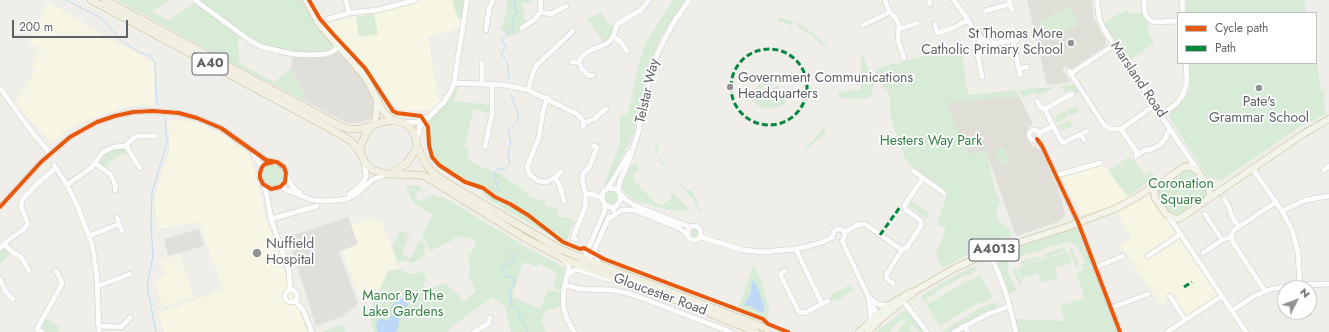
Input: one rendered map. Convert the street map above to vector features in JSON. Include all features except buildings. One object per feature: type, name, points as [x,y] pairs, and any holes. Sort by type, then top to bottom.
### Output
[{"type":"highway","name":"A40","points":[[92,0],[329,128],[351,142],[360,152]]},
{"type":"highway","name":"A40","points":[[105,0],[342,127],[350,130],[361,129],[373,125]]},
{"type":"highway","points":[[393,120],[404,123],[412,129],[417,144],[407,163],[389,174],[373,170],[365,163],[360,152],[361,145],[366,134],[373,125],[393,120]]},
{"type":"highway","name":"Gloucester Road","points":[[417,144],[427,166],[444,181],[547,242],[586,260],[776,332]]},
{"type":"highway","name":"Gloucester Road","points":[[389,174],[425,176],[566,262],[581,269],[688,304],[756,332]]},
{"type":"main road","points":[[306,0],[319,24],[366,78],[384,111],[389,118],[393,120]]},
{"type":"main road","points":[[373,125],[376,116],[377,98]]},
{"type":"main road","points":[[1145,192],[1151,194],[1155,198],[1169,217],[1179,219],[1303,134],[1329,119]]},
{"type":"main road","points":[[1184,167],[1190,167],[1198,171],[1209,189],[1210,194],[1208,198]]},
{"type":"main road","name":"A4013","points":[[859,332],[889,306],[910,292],[915,291],[950,271],[990,252],[1116,208],[1129,202],[1149,188],[1156,187],[1184,167]]},
{"type":"main road","points":[[1155,198],[1154,194],[1156,187]]},
{"type":"main road","points":[[1209,189],[1220,191]]},
{"type":"main road","name":"A4013","points":[[868,332],[874,319],[904,302],[915,291]]},
{"type":"street","points":[[195,0],[249,40],[262,47],[293,54],[312,55],[326,54],[332,52],[338,47]]},
{"type":"street","points":[[346,0],[349,13]]},
{"type":"street","points":[[328,18],[349,13],[378,10],[415,0]]},
{"type":"street","points":[[417,144],[419,128],[428,116],[444,102],[454,83],[467,0]]},
{"type":"street","points":[[486,30],[489,9],[493,0]]},
{"type":"street","points":[[522,28],[536,19],[540,12],[540,0]]},
{"type":"street","points":[[572,62],[578,62],[585,54],[608,43],[613,37],[617,24],[641,10],[648,0]]},
{"type":"street","points":[[885,0],[899,27],[898,40],[904,58]]},
{"type":"street","name":"Marsland Road","points":[[1097,0],[1100,23],[1198,171]]},
{"type":"street","points":[[1144,0],[1145,14],[1150,20],[1154,22],[1177,21]]},
{"type":"street","points":[[1182,0],[1183,12]]},
{"type":"street","name":"Telstar Way","points":[[619,193],[620,180],[629,161],[641,123],[650,78],[658,52],[668,31],[686,1]]},
{"type":"street","points":[[956,1],[974,32],[981,38],[988,42],[997,43],[1015,41],[1020,75]]},
{"type":"street","points":[[986,11],[1009,2],[1012,10]]},
{"type":"street","points":[[540,12],[551,14],[564,9]]},
{"type":"street","points":[[863,26],[890,12]]},
{"type":"street","points":[[935,24],[937,33],[953,28],[968,20]]},
{"type":"street","points":[[899,27],[903,28],[917,23]]},
{"type":"street","points":[[528,90],[534,70],[538,64],[573,31]]},
{"type":"street","points":[[613,37],[620,41],[627,51]]},
{"type":"street","points":[[981,38],[978,51],[982,77]]},
{"type":"street","points":[[1114,44],[1069,73],[1104,124],[1111,129],[1121,128],[1155,105]]},
{"type":"street","points":[[578,62],[586,73],[590,76],[593,75]]},
{"type":"street","points":[[482,63],[482,84]]},
{"type":"street","points":[[1161,115],[1176,104],[1183,95],[1187,82],[1186,64]]},
{"type":"street","points":[[1019,69],[1027,67]]},
{"type":"street","points":[[454,83],[505,85],[528,90],[577,114],[581,118],[583,125],[602,116],[606,109]]},
{"type":"street","points":[[485,147],[492,114],[492,85]]},
{"type":"street","points":[[0,88],[35,136],[50,153]]},
{"type":"street","points":[[1045,109],[1072,94]]},
{"type":"street","points":[[547,98],[543,111],[539,137],[528,167],[531,177],[538,181],[547,182],[561,172]]},
{"type":"street","points":[[1037,101],[1040,107],[1045,109],[1061,141],[1063,142],[1087,131]]},
{"type":"street","points":[[0,207],[50,153],[70,137],[97,122],[124,114],[153,111],[179,113],[205,121],[230,133],[266,160],[280,164],[284,167],[291,185],[296,190],[319,198],[335,198],[352,192],[363,183],[366,177],[365,163]]},
{"type":"street","points":[[404,123],[417,122],[428,116]]},
{"type":"street","points":[[1037,139],[1039,133],[1053,126]]},
{"type":"street","points":[[1121,128],[1137,155],[1160,145],[1164,141],[1167,133],[1171,130]]},
{"type":"street","points":[[1037,139],[1031,139],[1029,134],[1033,130],[1036,130],[1039,133]]},
{"type":"street","points":[[1081,134],[1084,140]]},
{"type":"street","points":[[67,185],[86,172],[107,150],[114,147],[126,146],[132,139],[138,136],[155,136]]},
{"type":"street","points":[[1037,139],[1057,176],[1078,222],[1120,332]]},
{"type":"street","name":"Telstar Way","points":[[608,188],[635,142]]},
{"type":"street","points":[[126,146],[140,168]]},
{"type":"street","points":[[576,239],[573,238],[586,204],[585,197],[587,195],[584,189],[582,177],[583,173],[589,168],[597,147],[593,146]]},
{"type":"street","points":[[249,148],[262,167]]},
{"type":"street","points":[[1184,167],[1189,156]]},
{"type":"street","points":[[274,162],[269,162],[262,167],[260,178],[265,186],[271,219],[289,270],[290,290]]},
{"type":"street","points":[[95,163],[111,175],[116,186],[115,190]]},
{"type":"street","points":[[1057,176],[1100,163]]},
{"type":"street","points":[[1324,170],[1329,166]]},
{"type":"street","points":[[29,271],[21,257],[2,246],[25,228],[27,221],[21,207],[22,200],[55,167],[67,185],[82,215],[89,236],[95,261],[98,286],[99,332]]},
{"type":"street","points":[[1252,168],[1282,211],[1292,230],[1299,258],[1300,280]]},
{"type":"street","points":[[913,170],[944,193]]},
{"type":"street","points":[[265,186],[277,188],[312,200],[339,200],[346,199],[357,194],[372,180],[389,174]]},
{"type":"street","points":[[268,204],[272,194],[285,182],[286,175]]},
{"type":"street","points":[[555,177],[564,201]]},
{"type":"street","points":[[893,283],[887,279],[886,275],[902,250],[907,247],[921,225],[920,221],[906,210],[904,206],[923,178]]},
{"type":"street","points":[[586,260],[605,210],[601,197],[603,192],[608,188],[613,188],[634,205],[690,227],[694,226],[699,228],[702,231],[701,237]]},
{"type":"street","points":[[568,274],[575,270],[581,269],[595,248],[608,218],[620,201],[619,193]]},
{"type":"street","points":[[587,195],[592,194],[601,197]]},
{"type":"street","points":[[1282,211],[1306,200],[1329,196]]},
{"type":"street","points":[[1224,199],[1239,227]]},
{"type":"street","points":[[1231,237],[1233,231],[1276,202]]},
{"type":"street","points":[[604,204],[614,208]]},
{"type":"street","points":[[271,219],[317,206]]},
{"type":"street","points":[[608,218],[622,210],[634,210],[679,228],[687,234],[690,239],[694,240],[701,237],[743,250],[763,252],[796,249],[820,243],[833,237],[836,230],[840,229],[844,232]]},
{"type":"street","points":[[1205,214],[1222,240]]},
{"type":"street","points":[[1169,217],[1246,332]]},
{"type":"street","points":[[117,218],[122,231]]},
{"type":"street","points":[[1179,219],[1179,232]]},
{"type":"street","points":[[89,236],[119,224]]},
{"type":"street","points":[[844,232],[858,225],[865,224],[902,250]]},
{"type":"street","points":[[687,234],[690,227]]},
{"type":"street","points":[[842,241],[845,238],[844,232]]},
{"type":"street","points":[[1148,256],[1179,232]]},
{"type":"street","points":[[833,237],[836,240],[842,241]]},
{"type":"street","points":[[1203,253],[1222,240],[1231,237]]},
{"type":"street","points":[[1231,237],[1265,291]]},
{"type":"street","points":[[842,241],[869,297],[874,319]]},
{"type":"street","points":[[595,248],[598,264]]},
{"type":"street","points":[[796,249],[822,304]]},
{"type":"street","points":[[990,252],[1006,292],[1016,332]]},
{"type":"street","points":[[1096,267],[1123,256]]},
{"type":"street","points":[[566,262],[568,274],[563,301],[564,310],[566,319],[574,332]]},
{"type":"street","points":[[42,332],[37,329],[62,284],[56,271]]},
{"type":"street","points":[[785,271],[781,273],[781,276],[798,311],[804,313],[828,301]]},
{"type":"street","points":[[98,286],[130,274]]},
{"type":"street","points":[[0,279],[5,291],[13,299]]},
{"type":"street","points":[[1317,284],[1329,284]]},
{"type":"street","points":[[565,285],[581,289],[613,290],[631,294],[731,332]]},
{"type":"street","points":[[1232,311],[1265,291],[1277,288]]},
{"type":"street","points":[[290,290],[297,294],[295,301]]},
{"type":"street","points":[[290,290],[286,292],[286,299],[291,302],[295,301],[303,310],[312,332]]},
{"type":"street","points":[[1111,308],[1148,294]]},
{"type":"street","points":[[1170,296],[1185,320]]},
{"type":"street","points":[[1166,332],[1222,296]]},
{"type":"street","points":[[869,297],[878,304],[889,306]]},
{"type":"street","points":[[904,302],[927,332]]},
{"type":"street","points":[[954,332],[988,314],[1010,306]]},
{"type":"street","points":[[99,326],[122,329],[130,318]]},
{"type":"street","points":[[475,332],[490,323],[490,318]]},
{"type":"street","points":[[964,326],[968,332]]},
{"type":"shaded area","points":[[421,0],[467,0],[462,28],[428,37],[438,98],[444,102],[436,110],[399,110],[379,85],[366,78],[319,24],[412,4]]},
{"type":"shaded area","name":"St Thomas More Catholic Primary School","points":[[1027,0],[1092,0],[1094,18],[1106,40],[1105,46],[1073,68],[1068,68],[1066,66],[1062,69],[1070,82],[1047,85]]},
{"type":"shaded area","points":[[48,1],[105,37],[131,49],[154,64],[154,105],[123,108],[85,121],[63,134],[52,143],[15,105],[36,69],[31,66],[40,49],[27,40],[32,34]]},
{"type":"shaded area","points":[[338,47],[355,65],[377,98],[376,116],[360,123],[347,123],[299,98],[304,95],[291,69],[293,54]]},
{"type":"shaded area","points":[[1016,90],[1033,124],[1028,126],[1027,139],[1032,146],[1036,147],[1042,152],[1061,197],[1065,215],[1057,222],[1016,236],[986,151],[969,154],[945,103]]},
{"type":"shaded area","points":[[168,120],[198,123],[212,129],[226,136],[251,156],[268,226],[307,332],[164,332],[159,313],[223,290],[199,222],[158,229],[154,199],[170,148]]},
{"type":"shaded area","points":[[1104,165],[1132,203],[1149,196],[1153,200],[1219,297],[1186,318],[1172,296],[1161,304],[1120,245],[1131,238],[1118,213],[1081,214],[1061,175]]},
{"type":"shaded area","points":[[348,217],[358,244],[339,252],[358,304],[343,316],[316,326],[288,237]]},
{"type":"shaded area","points":[[374,217],[376,221],[381,220],[400,270],[362,304],[342,250],[357,244],[351,225]]},
{"type":"shaded area","points":[[199,229],[204,246],[168,256],[164,239]]},
{"type":"shaded area","points":[[180,254],[194,297],[163,307],[154,280],[166,276],[160,261]]},
{"type":"green space","points":[[117,0],[169,0],[151,12],[169,20],[197,2],[195,0],[306,0],[338,47],[332,52],[312,55],[262,47],[238,33],[239,61],[242,65],[274,82],[291,69],[304,95],[299,98]]},
{"type":"green space","points":[[452,0],[465,0],[463,17],[458,19]]},
{"type":"green space","points":[[508,0],[532,0],[528,3],[522,3],[524,13],[523,17],[527,24],[523,26],[518,33],[509,37],[500,28],[503,25]]},
{"type":"green space","points":[[673,0],[685,0],[658,42],[649,68],[639,115],[632,138],[610,180],[603,188],[620,143],[620,116],[628,114],[638,67],[646,42]]},
{"type":"green space","points":[[1186,0],[1305,0],[1306,12],[1186,12]]},
{"type":"green space","points":[[1071,7],[1079,25],[1047,39],[1039,21]]},
{"type":"green space","points":[[1127,11],[1132,14],[1145,12],[1150,20],[1148,23],[1149,34],[1154,43],[1126,63],[1102,26],[1119,13]]},
{"type":"green space","points":[[601,12],[607,23],[615,27],[613,37],[605,45],[587,19]]},
{"type":"green space","points":[[374,14],[378,34],[359,37],[356,17]]},
{"type":"green space","points":[[778,18],[795,22],[792,25],[778,21]]},
{"type":"green space","points":[[987,22],[991,35],[993,34],[997,43],[988,42],[973,30],[984,28]]},
{"type":"green space","points":[[798,23],[813,33],[826,45],[822,45],[811,35],[798,27]]},
{"type":"green space","name":"Hesters Way Park","points":[[961,46],[968,95],[1016,90],[1020,98],[1015,99],[1014,97],[946,103],[969,154],[986,150],[995,191],[1000,201],[996,212],[997,218],[1008,228],[1013,236],[1001,240],[1002,242],[965,256],[943,268],[936,254],[946,229],[937,224],[948,192],[911,166],[905,158],[890,113],[890,98],[886,89],[884,90],[875,69]]},
{"type":"green space","points":[[861,53],[875,84],[872,95],[866,99],[838,98],[839,92],[861,90]]},
{"type":"green space","name":"Pate's Grammar School","points":[[1317,58],[1320,90],[1324,89],[1325,114],[1298,128],[1220,181],[1208,177],[1169,117],[1171,111],[1183,100],[1189,90],[1189,64],[1317,64]]},
{"type":"green space","points":[[768,73],[772,76],[775,73],[777,74],[773,81],[775,84],[767,87],[753,76],[755,74],[759,79],[764,80],[765,75]]},
{"type":"green space","points":[[454,83],[460,84],[454,101],[492,105],[492,114],[475,109],[473,111],[464,148],[469,149],[467,157],[474,164],[501,174],[510,182],[521,187],[520,189],[529,193],[528,196],[539,200],[545,199],[546,207],[552,206],[558,209],[559,218],[567,217],[574,221],[565,244],[490,200],[472,185],[462,182],[440,169],[432,161],[428,151],[426,123]]},
{"type":"green space","points":[[760,83],[763,85],[765,93],[769,99],[775,96],[773,88],[777,86],[788,98],[784,104],[773,109],[764,108],[757,105],[753,101],[750,92],[755,91]]},
{"type":"green space","points":[[1075,84],[1080,92],[1076,94],[1071,90],[1065,93],[1061,86]]},
{"type":"green space","points":[[1055,88],[1039,95],[1034,92],[1025,97],[1024,100],[1019,90]]},
{"type":"green space","points":[[1072,107],[1077,108],[1079,112],[1073,115],[1069,114],[1067,110]]},
{"type":"green space","points":[[1065,111],[1068,115],[1066,118],[1057,123],[1055,119],[1057,115]]},
{"type":"green space","points":[[1067,121],[1071,122],[1073,126],[1060,130],[1058,126]]},
{"type":"green space","points":[[824,128],[826,131],[822,136],[812,145],[803,150],[813,141]]},
{"type":"green space","points":[[656,144],[659,149],[657,152],[670,172],[661,162],[656,152]]},
{"type":"green space","points":[[126,146],[130,152],[117,157],[108,163],[109,164],[104,169],[95,163],[103,152]]},
{"type":"green space","points":[[1003,147],[1010,162],[1002,166],[995,150]]},
{"type":"green space","points":[[1130,156],[1132,160],[1134,159],[1145,175],[1151,171],[1155,177],[1128,196],[1118,185],[1109,170],[1119,163],[1132,181],[1120,163]]},
{"type":"green space","points":[[637,162],[639,169],[632,175],[634,177],[633,179],[657,205],[659,203],[662,206],[672,198],[670,195],[673,193],[689,210],[674,211],[638,202],[625,193],[622,187],[624,180],[630,167]]},
{"type":"green space","points":[[273,164],[281,167],[284,175],[281,183],[273,186],[265,183],[262,175],[265,167]]},
{"type":"green space","name":"Coronation Square","points":[[1187,168],[1194,171],[1207,189],[1207,193],[1206,197],[1177,216],[1169,213],[1158,197],[1156,191],[1157,188]]},
{"type":"green space","points":[[673,176],[688,190],[693,192],[700,209],[702,210],[701,212],[697,208],[694,200]]},
{"type":"green space","name":"Manor By The Lake Gardens","points":[[416,185],[423,188],[414,195],[420,201],[432,195],[445,198],[527,248],[565,268],[561,291],[553,288],[557,273],[540,264],[537,267],[523,262],[512,297],[540,309],[548,290],[563,293],[563,306],[547,310],[541,321],[546,332],[511,332],[505,306],[492,297],[447,332],[374,332],[369,315],[373,306],[372,303],[376,298],[388,271],[397,269],[402,270],[405,273],[417,274],[421,271],[426,275],[426,280],[423,286],[424,289],[426,290],[445,283],[456,293],[458,292],[460,298],[464,302],[476,291],[469,277],[470,262],[468,255],[476,246],[475,240],[457,236],[451,241],[430,251],[427,242],[421,238],[433,214],[414,204],[406,186]]},
{"type":"green space","points":[[611,190],[616,192],[618,197],[616,202],[611,204],[606,202],[604,197],[606,192]]},
{"type":"green space","points":[[911,201],[930,214],[927,219],[907,205]]},
{"type":"green space","points":[[1078,222],[1095,265],[1083,269],[1082,265],[1085,264],[1078,246],[1075,247],[1072,242],[1066,244],[1065,242],[1016,258],[1017,259],[1008,262],[1009,268],[1007,269],[1017,291],[1007,294],[990,252]]},
{"type":"green space","points":[[693,229],[697,229],[699,233],[697,237],[693,237],[691,235],[691,231]]},
{"type":"green space","points":[[400,230],[409,235],[402,253],[410,259],[420,240],[425,244],[424,256],[413,263],[404,260],[398,263],[392,246]]},
{"type":"green space","points":[[4,244],[12,252],[0,264],[0,248]]},
{"type":"green space","points":[[1066,247],[1065,251],[1045,257],[1044,254]]},
{"type":"green space","points":[[1072,248],[1079,266],[1076,268],[1069,249]]},
{"type":"green space","points":[[1066,252],[1069,254],[1072,262],[1055,268],[1058,278],[1042,283],[1038,273],[1021,279],[1018,269],[1022,266]]},
{"type":"green space","points":[[1038,256],[1039,259],[1021,265],[1020,262]]},
{"type":"green space","points":[[754,264],[769,308],[768,319],[738,308]]},
{"type":"green space","points":[[975,266],[999,309],[954,332],[943,332],[921,296],[952,277]],"holes":[[[977,271],[980,275],[928,304],[925,299],[936,294],[935,292],[966,275],[967,276]],[[992,297],[995,302],[984,307],[983,306],[943,331],[940,326],[951,320],[950,319]]]},
{"type":"green space","points":[[1095,266],[1120,332],[1016,332],[1013,319],[1065,321],[1060,306],[1085,298],[1076,272]]},
{"type":"green space","points":[[1012,268],[1016,269],[1022,284],[1019,286]]},
{"type":"green space","points":[[851,284],[854,290],[843,296],[839,301],[832,300],[830,296]]},
{"type":"green space","points":[[905,310],[926,332],[920,332],[909,323],[911,326],[909,328],[913,332],[896,332],[906,323],[902,319],[889,332],[876,332]]},
{"type":"green space","points":[[43,317],[59,327],[57,332],[42,332],[37,329]]},
{"type":"green space","points":[[343,324],[345,332],[321,332]]},
{"type":"water","points":[[752,280],[756,284],[764,305],[763,309],[765,311],[763,312],[757,311],[751,306],[745,306],[745,303],[751,293]]},
{"type":"water","points":[[399,298],[405,299],[408,305],[400,318],[398,328],[395,332],[378,332],[376,327],[378,320],[383,318],[386,321],[391,317],[391,307]]},
{"type":"waterway","points":[[66,0],[101,18],[122,41],[140,53],[149,55],[155,62],[157,105]]},
{"type":"waterway","points":[[512,22],[512,19],[517,13],[514,6],[516,0]]},
{"type":"waterway","points":[[509,79],[507,62],[501,54],[506,47],[502,40],[510,31],[514,29],[513,24]]},
{"type":"waterway","points":[[499,192],[494,175],[497,169],[505,169],[510,164],[508,153],[511,142],[509,130],[518,121],[518,115],[511,95]]},
{"type":"waterway","points":[[156,332],[147,285],[153,256],[151,225],[152,192],[167,143],[165,118]]},
{"type":"waterway","points":[[509,251],[514,255],[513,259],[509,264],[501,269],[507,278],[513,277],[515,281],[510,291],[511,305],[517,309],[519,316],[528,332]]},
{"type":"marked path","points":[[769,49],[783,52],[796,60],[804,73],[807,87],[804,101],[796,114],[783,122],[769,125],[755,122],[742,114],[734,101],[731,87],[734,73],[742,60],[755,52],[769,49]]},
{"type":"marked path","points":[[880,235],[900,207]]},
{"type":"marked path","points":[[1184,287],[1192,282]]},
{"type":"cycle path","points":[[309,0],[320,19],[365,68],[393,111],[397,113],[421,116],[428,127],[429,145],[432,157],[439,165],[465,182],[483,188],[495,197],[528,215],[563,242],[580,249],[584,248],[604,259],[763,319],[768,324],[788,332]]},
{"type":"cycle path","points":[[0,207],[41,162],[70,137],[97,122],[133,112],[153,111],[179,113],[197,118],[221,128],[266,160],[277,162],[284,167],[286,173],[285,182],[280,187],[271,189],[263,184],[260,178],[260,173],[265,164],[274,162]]},
{"type":"cycle path","points":[[1037,139],[1042,146],[1078,222],[1120,332]]},
{"type":"place","name":"St Thomas More Catholic Primary School","points":[[1071,43]]},
{"type":"place","name":"Government Communications Headquarters","points":[[730,87]]},
{"type":"place","name":"Pate's Grammar School","points":[[1259,88]]},
{"type":"place","name":"Nuffield Hospital","points":[[257,253]]}]
